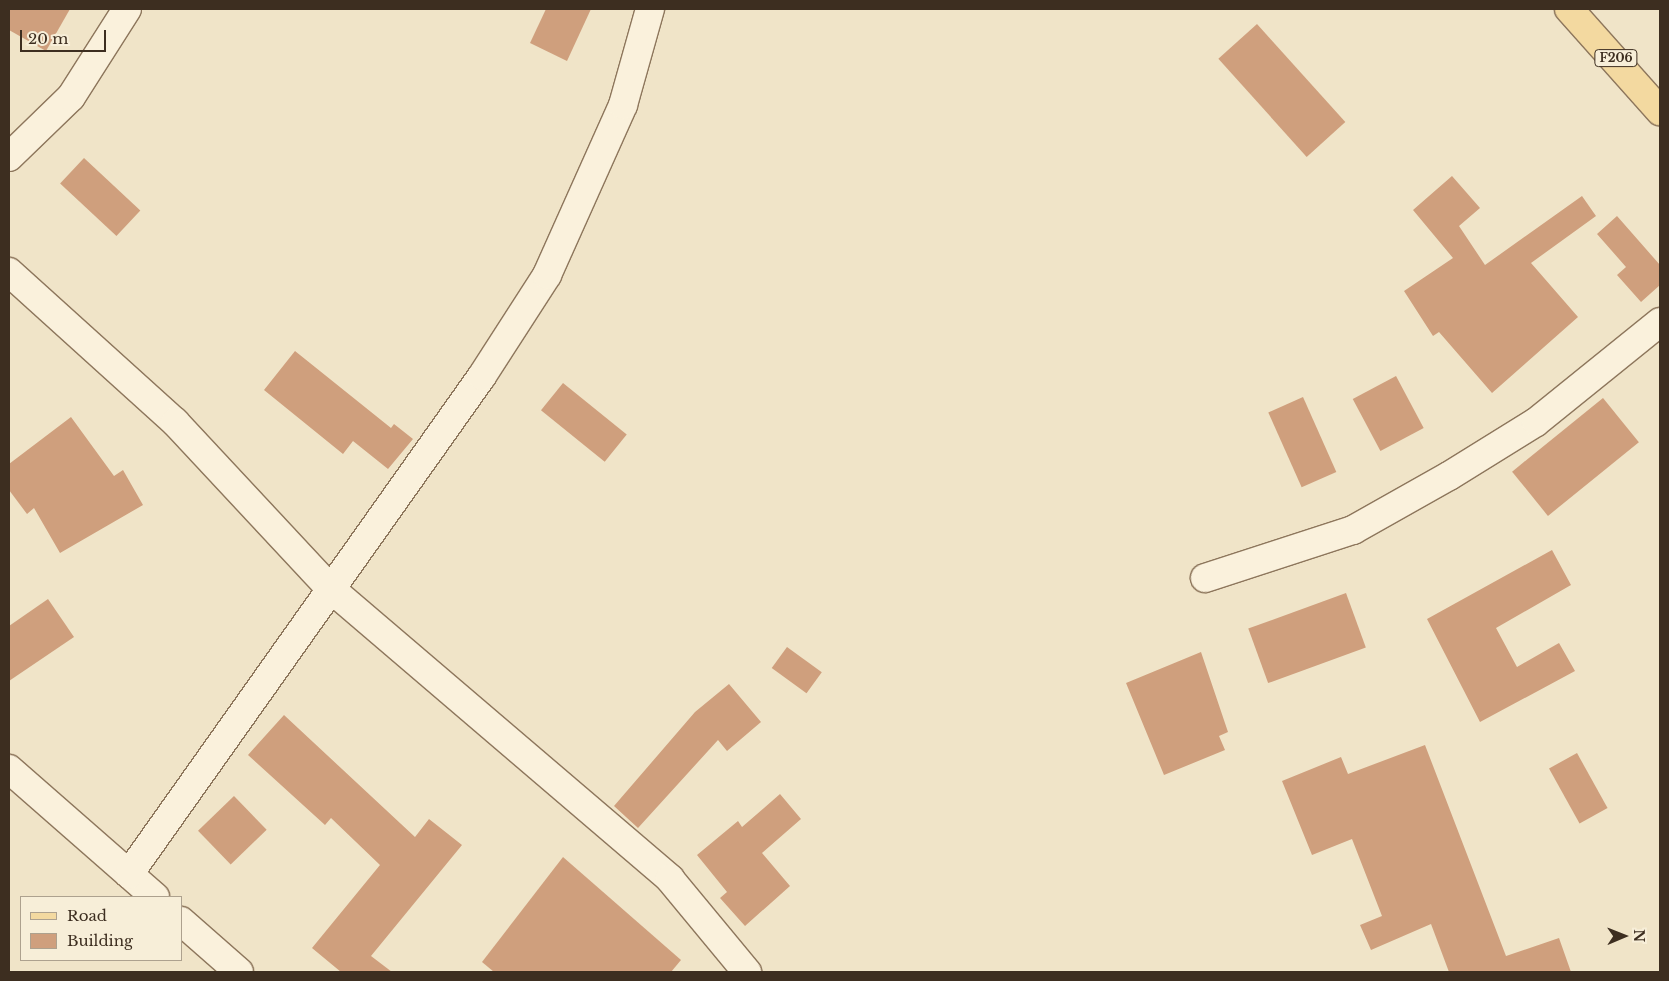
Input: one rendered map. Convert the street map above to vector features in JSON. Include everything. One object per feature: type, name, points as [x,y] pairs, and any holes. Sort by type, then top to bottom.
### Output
[{"type":"main road","name":"F206","points":[[1579,12],[1660,111]]},
{"type":"street","points":[[9,156],[71,97],[127,9]]},
{"type":"street","points":[[129,874],[332,589],[547,275],[623,105],[650,9]]},
{"type":"street","points":[[9,272],[175,422],[332,589],[670,879],[747,972]]},
{"type":"street","points":[[1205,578],[1369,521],[1536,422],[1660,322]]},
{"type":"street","points":[[9,769],[154,896]]},
{"type":"street","points":[[182,921],[239,972]]},
{"type":"building","points":[[9,9],[70,9],[46,51],[9,30]]},
{"type":"building","points":[[546,9],[591,9],[567,61],[530,43]]},
{"type":"building","points":[[1257,24],[1345,122],[1307,157],[1218,59]]},
{"type":"building","points":[[84,158],[140,211],[116,236],[60,184]]},
{"type":"building","points":[[1452,176],[1480,208],[1459,226],[1485,265],[1582,196],[1596,216],[1531,263],[1578,317],[1492,393],[1439,332],[1433,336],[1404,291],[1453,258],[1413,210]]},
{"type":"building","points":[[1617,216],[1660,265],[1660,285],[1641,302],[1617,275],[1626,267],[1597,234]]},
{"type":"building","points":[[295,351],[391,428],[394,424],[413,439],[388,469],[353,441],[343,454],[264,390]]},
{"type":"building","points":[[1396,376],[1424,428],[1380,451],[1353,399]]},
{"type":"building","points":[[563,383],[627,435],[605,462],[541,410]]},
{"type":"building","points":[[1303,397],[1336,472],[1302,487],[1268,412]]},
{"type":"building","points":[[1603,398],[1639,442],[1548,516],[1512,472]]},
{"type":"building","points":[[71,417],[114,476],[123,470],[143,505],[60,553],[34,508],[27,514],[9,490],[9,464]]},
{"type":"building","points":[[1552,550],[1571,585],[1496,628],[1517,667],[1559,643],[1575,671],[1480,722],[1427,619]]},
{"type":"building","points":[[1346,593],[1366,648],[1268,683],[1248,629]]},
{"type":"building","points":[[48,599],[74,637],[9,681],[9,626]]},
{"type":"building","points":[[787,647],[822,672],[807,693],[772,668]]},
{"type":"building","points":[[1201,652],[1228,732],[1219,736],[1225,750],[1164,775],[1126,683]]},
{"type":"building","points":[[729,684],[761,722],[727,751],[718,740],[638,828],[614,806],[695,712]]},
{"type":"building","points":[[284,715],[415,837],[429,819],[462,845],[371,956],[392,972],[341,972],[312,948],[380,865],[331,818],[325,825],[248,755]]},
{"type":"building","points":[[1425,745],[1506,956],[1559,938],[1571,972],[1449,972],[1431,924],[1371,950],[1360,925],[1382,916],[1352,839],[1312,855],[1282,781],[1341,757],[1348,774]]},
{"type":"building","points":[[1577,753],[1608,808],[1580,824],[1549,769]]},
{"type":"building","points":[[780,794],[801,819],[762,853],[790,886],[745,926],[720,898],[727,892],[697,855],[738,821],[742,827]]},
{"type":"building","points":[[234,796],[267,830],[231,865],[198,831]]},
{"type":"building","points":[[563,857],[681,960],[671,972],[494,972],[482,962]]}]
